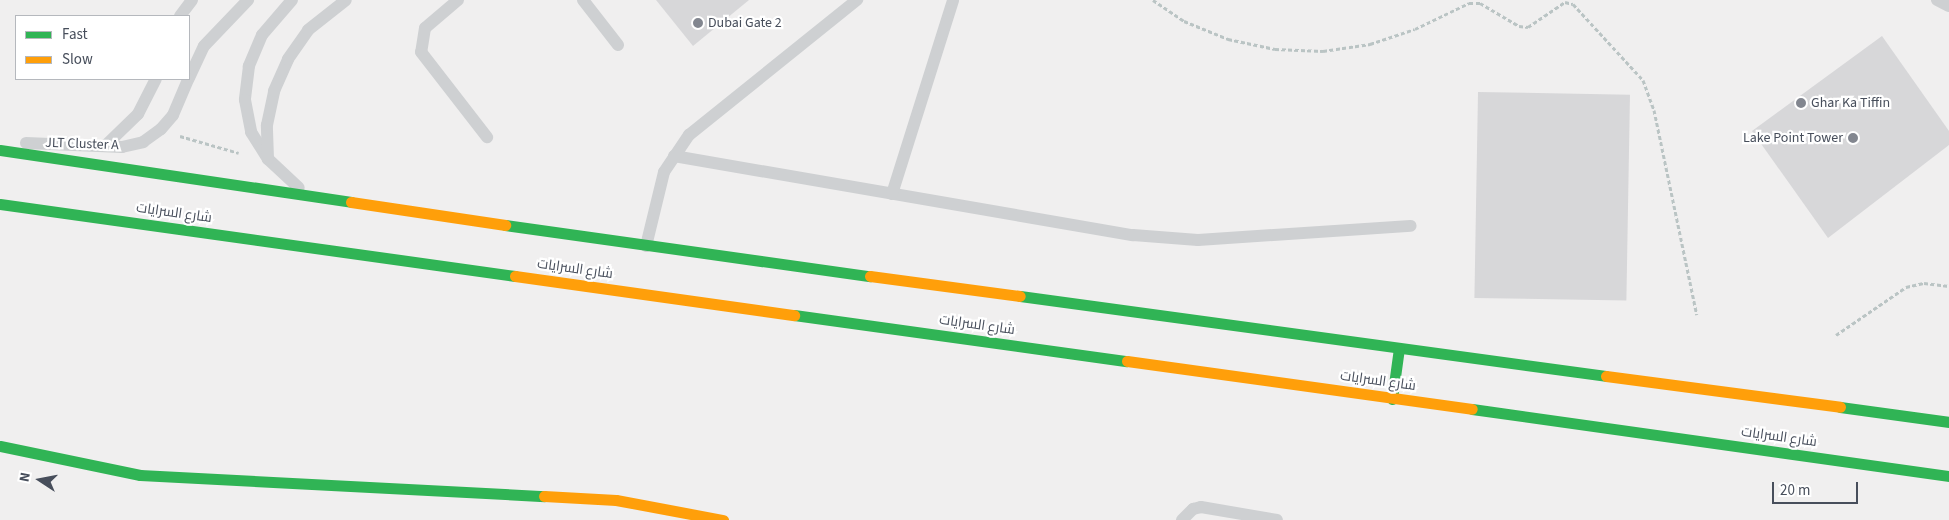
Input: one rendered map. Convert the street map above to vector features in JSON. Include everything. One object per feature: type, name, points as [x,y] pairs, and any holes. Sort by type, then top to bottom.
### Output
[{"type":"main road","points":[[0,150],[318,200],[646,246],[1949,422]]},
{"type":"main road","name":"شارع السرايات","points":[[0,204],[1949,476]]},
{"type":"main road","points":[[1392,399],[1400,348]]},
{"type":"main road","points":[[0,446],[140,475],[597,498],[723,520]]},
{"type":"lane","points":[[181,15],[192,0]]},
{"type":"lane","name":"JLT Cluster A","points":[[190,76],[204,46],[248,0]]},
{"type":"lane","points":[[292,0],[262,35],[249,66],[245,100],[251,132],[268,159],[290,183],[318,200]]},
{"type":"lane","points":[[268,159],[267,125],[274,91],[288,59],[308,30],[346,0]]},
{"type":"lane","points":[[458,0],[425,28],[421,52],[487,137]]},
{"type":"lane","points":[[583,0],[618,44]]},
{"type":"lane","points":[[646,246],[656,193],[674,156],[705,119],[857,0]]},
{"type":"lane","points":[[892,194],[954,0]]},
{"type":"lane","points":[[1937,0],[1949,6]]},
{"type":"lane","points":[[104,146],[138,114],[155,80]]},
{"type":"lane","name":"JLT Cluster A","points":[[0,145],[122,147],[143,142],[161,129],[173,115],[188,80]]},
{"type":"lane","points":[[674,156],[1133,235],[1198,240],[1411,226]]},
{"type":"lane","points":[[1182,520],[1194,509],[1202,508],[1277,520]]},
{"type":"path","points":[[1153,0],[1184,21],[1228,39],[1275,49],[1323,51],[1370,44],[1406,32],[1468,3],[1480,3],[1519,26],[1528,26],[1565,2],[1573,4],[1643,80],[1654,110],[1697,315]]},
{"type":"path","points":[[161,129],[195,142],[268,159]]},
{"type":"path","points":[[1836,336],[1906,287],[1924,282],[1949,286]]},
{"type":"building","name":"Dubai Gate 2","points":[[656,0],[749,0],[693,46]]},
{"type":"building","name":"Lake Point Tower","points":[[1882,36],[1949,131],[1949,145],[1828,238],[1752,131]]},
{"type":"building","points":[[1478,92],[1630,95],[1626,301],[1474,298]]},
{"type":"traffic: fast","points":[[0,150],[351,202]]},
{"type":"traffic: fast","points":[[0,204],[515,276]]},
{"type":"traffic: fast","points":[[505,225],[870,276]]},
{"type":"traffic: fast","points":[[1020,296],[1606,376]]},
{"type":"traffic: fast","points":[[794,315],[1127,361]]},
{"type":"traffic: fast","points":[[1392,399],[1399,348]]},
{"type":"traffic: fast","points":[[1840,407],[1949,422]]},
{"type":"traffic: fast","points":[[1472,409],[1949,476]]},
{"type":"traffic: fast","points":[[0,446],[140,475],[544,496]]},
{"type":"traffic: slow","points":[[351,202],[505,225]]},
{"type":"traffic: slow","points":[[515,276],[794,315]]},
{"type":"traffic: slow","points":[[870,276],[1020,296]]},
{"type":"traffic: slow","points":[[1127,361],[1472,409]]},
{"type":"traffic: slow","points":[[1606,376],[1840,407]]},
{"type":"traffic: slow","points":[[544,496],[616,500],[723,520]]},
{"type":"place","name":"Dubai Gate 2","points":[[698,23]]},
{"type":"place","name":"Ghar Ka Tiffin","points":[[1801,103]]},
{"type":"place","name":"Lake Point Tower","points":[[1853,138]]}]
